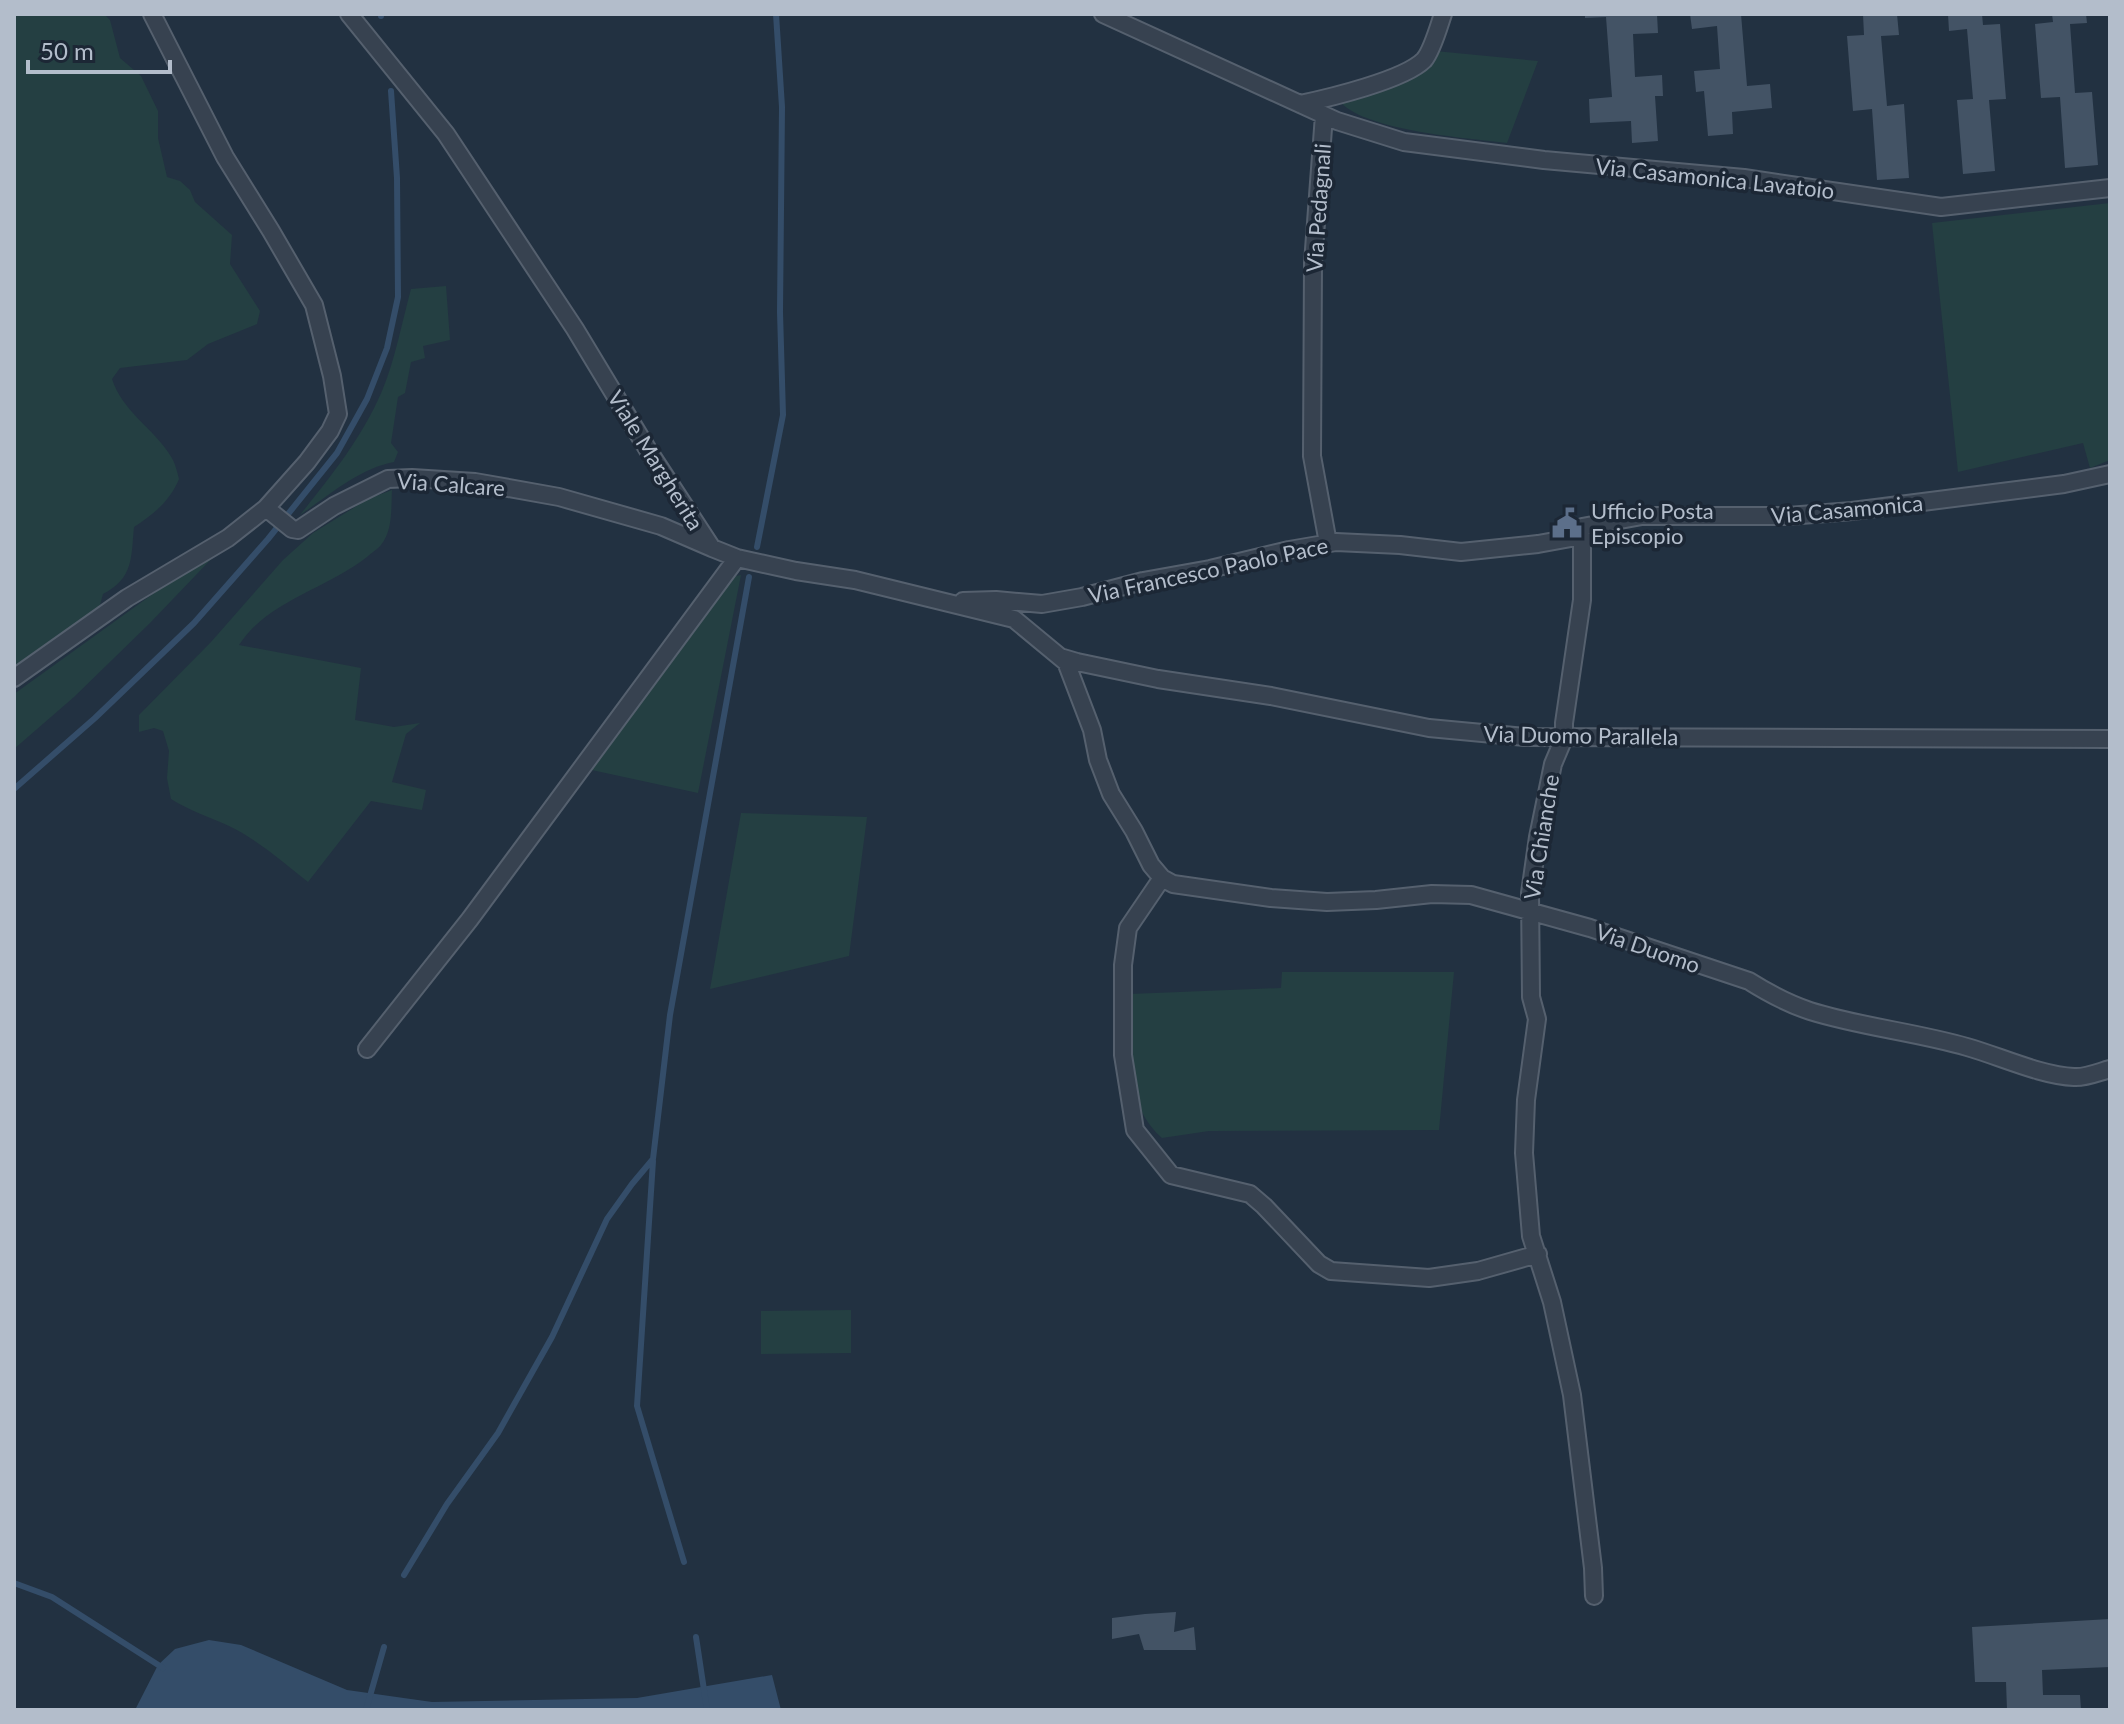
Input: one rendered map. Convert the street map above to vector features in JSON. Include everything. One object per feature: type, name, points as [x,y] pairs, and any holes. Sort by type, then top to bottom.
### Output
[{"type":"street","points":[[14,678],[127,598],[270,511],[330,431],[338,414],[314,305],[225,157],[152,14]]},
{"type":"street","name":"Viale Margherita","points":[[349,14],[446,134],[575,329],[712,548],[737,558],[855,580],[1014,619],[1066,662],[1092,730],[1098,760],[1111,794],[1151,865],[1168,881]]},
{"type":"street","name":"Via Pedagnali","points":[[1103,14],[1324,115],[1313,263],[1312,456],[1328,543]]},
{"type":"street","points":[[1300,104],[1362,88],[1403,73],[1424,60],[1443,14]]},
{"type":"street","name":"Via Casamonica Lavatoio","points":[[1324,115],[1404,142],[1544,160],[1744,178],[1941,207],[2110,188]]},
{"type":"street","name":"Via Casamonica","points":[[1582,532],[1642,516],[1788,516],[1852,511],[2064,484],[2110,474]]},
{"type":"street","name":"Via Calcare","points":[[270,511],[289,527],[298,530],[334,506],[388,479],[475,482],[559,497],[661,526],[712,548]]},
{"type":"street","name":"Via Francesco Paolo Pace","points":[[929,599],[1042,604],[1328,543],[1400,545],[1461,552],[1538,544],[1582,532]]},
{"type":"street","name":"Via Chianche","points":[[1582,532],[1582,600],[1564,738],[1553,764],[1530,893],[1531,997],[1537,1019],[1526,1100],[1524,1153],[1531,1236],[1552,1302],[1572,1395],[1594,1596]]},
{"type":"street","points":[[367,1049],[470,919],[737,558]]},
{"type":"street","name":"Via Duomo Parallela","points":[[1059,656],[1158,679],[1271,696],[1429,728],[1525,737],[2110,739]]},
{"type":"street","points":[[1168,881],[1128,928],[1123,965],[1123,1055],[1135,1130],[1171,1175],[1250,1194],[1319,1264],[1331,1271],[1429,1278],[1478,1271],[1538,1254]]},
{"type":"street","name":"Via Duomo","points":[[1168,881],[1271,898],[1327,902],[1432,894],[1471,895],[1590,928],[1749,981],[1807,1010],[1966,1047],[2058,1075],[2077,1078],[2110,1069]]},
{"type":"green space","points":[[14,14],[104,14],[110,20],[120,58],[141,76],[158,111],[158,138],[167,177],[180,181],[190,190],[195,202],[232,235],[230,264],[260,311],[257,324],[208,344],[187,360],[120,368],[112,379],[123,401],[170,455],[179,479],[161,506],[134,527],[126,574],[103,594],[98,612],[14,667]]},
{"type":"green space","points":[[1435,51],[1538,61],[1507,143],[1395,127],[1355,113],[1341,103],[1406,78]]},
{"type":"green space","points":[[2110,203],[2110,460],[2090,468],[2083,443],[1958,472],[1932,223]]},
{"type":"green space","points":[[446,286],[450,340],[423,346],[425,358],[411,362],[405,393],[398,397],[391,443],[398,452],[394,462],[357,476],[300,515],[345,456],[374,408],[391,367],[411,289]]},
{"type":"green space","points":[[392,490],[389,526],[380,546],[351,568],[265,617],[239,645],[361,668],[355,720],[394,727],[420,723],[406,734],[392,782],[426,790],[422,810],[371,801],[308,882],[250,838],[171,799],[167,778],[169,751],[163,731],[154,728],[139,732],[139,715],[211,642],[283,560],[313,533],[368,499]]},
{"type":"green space","points":[[218,552],[74,697],[14,749],[14,694],[157,591]]},
{"type":"green space","points":[[741,575],[698,793],[587,769],[731,577]]},
{"type":"green space","points":[[741,813],[867,817],[849,956],[710,989]]},
{"type":"green space","points":[[1282,972],[1454,972],[1439,1130],[1209,1131],[1162,1138],[1149,1123],[1134,1090],[1129,1052],[1130,994],[1281,988]]},
{"type":"green space","points":[[851,1310],[851,1353],[761,1354],[761,1311]]},
{"type":"water","points":[[209,1640],[241,1645],[347,1690],[432,1702],[637,1698],[772,1675],[781,1710],[135,1710],[158,1665],[175,1649]]},
{"type":"building","points":[[1585,14],[1657,14],[1658,33],[1633,34],[1635,77],[1662,75],[1663,96],[1655,96],[1658,141],[1632,143],[1631,121],[1590,123],[1589,99],[1612,97],[1606,17],[1585,18]]},
{"type":"building","points":[[1690,14],[1741,14],[1747,86],[1770,84],[1772,108],[1732,112],[1733,134],[1708,136],[1704,91],[1696,92],[1694,71],[1720,69],[1717,26],[1692,29]]},
{"type":"building","points":[[1863,14],[1897,14],[1899,35],[1881,36],[1887,106],[1904,104],[1909,178],[1877,180],[1872,109],[1853,111],[1847,36],[1864,35]]},
{"type":"building","points":[[1948,14],[1982,14],[1983,25],[2000,24],[2006,99],[1989,100],[1995,171],[1963,174],[1957,100],[1973,99],[1967,29],[1949,31]]},
{"type":"building","points":[[2052,14],[2086,14],[2087,23],[2070,24],[2075,93],[2092,92],[2098,165],[2065,168],[2060,97],[2041,98],[2035,24],[2053,22]]},
{"type":"building","points":[[1176,1612],[1174,1632],[1194,1627],[1196,1650],[1144,1650],[1139,1634],[1112,1639],[1112,1618]]},
{"type":"building","points":[[2110,1619],[2110,1667],[2042,1670],[2043,1695],[2080,1695],[2081,1710],[2007,1710],[2006,1682],[1975,1682],[1972,1627]]},
{"type":"waterway","points":[[757,547],[783,415],[780,312],[782,107],[776,14]]},
{"type":"waterway","points":[[14,789],[95,718],[194,623],[268,539],[337,453],[367,399],[387,348],[398,297],[397,178],[391,91]]},
{"type":"waterway","points":[[404,1575],[447,1504],[498,1433],[552,1337],[607,1219],[653,1159],[670,1015],[749,577]]},
{"type":"waterway","points":[[653,1161],[637,1406],[684,1562]]},
{"type":"waterway","points":[[14,1583],[52,1597],[163,1668]]},
{"type":"waterway","points":[[696,1637],[707,1710]]},
{"type":"waterway","points":[[366,1710],[384,1647]]},
{"type":"place","name":"Ufficio Posta Episcopio","points":[[1567,523]]}]
